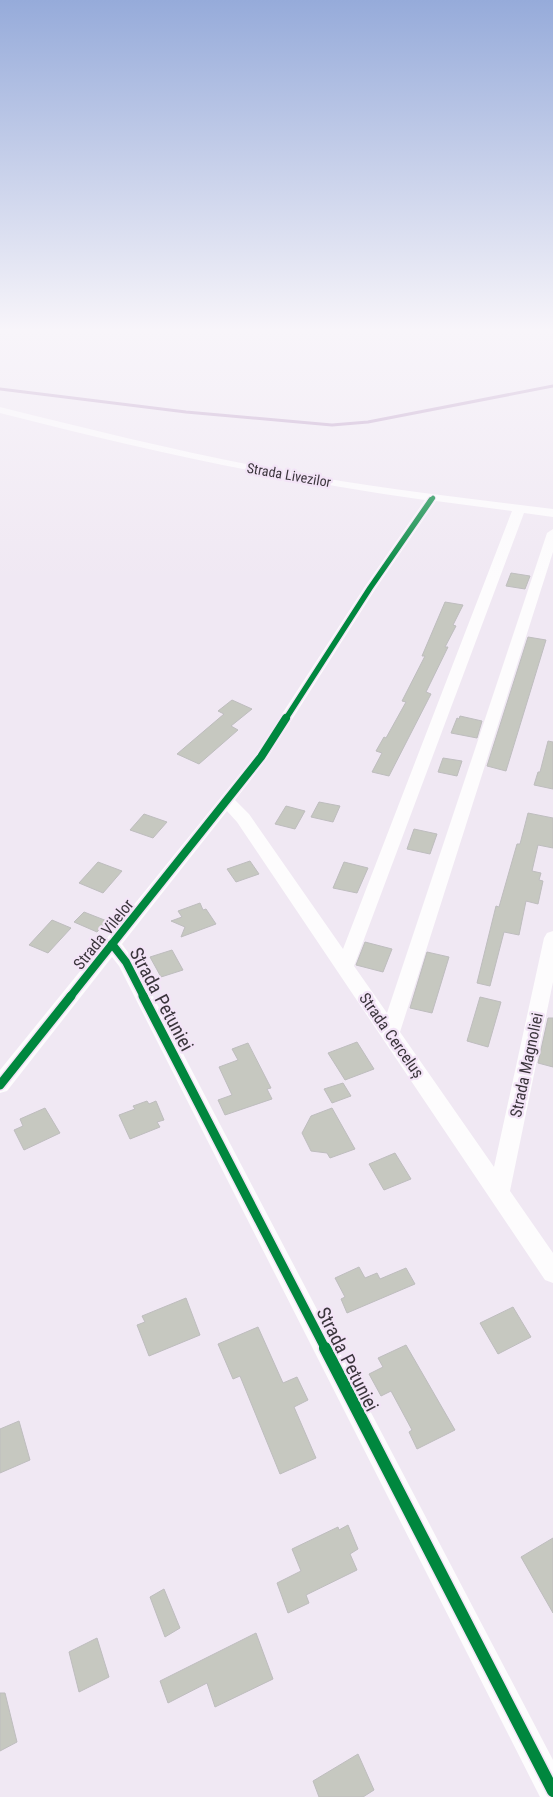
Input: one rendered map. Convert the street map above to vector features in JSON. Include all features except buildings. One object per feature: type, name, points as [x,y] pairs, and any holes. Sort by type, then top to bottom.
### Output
[{"type":"street","name":"Strada Livezilor","points":[[11,413],[127,442],[249,468],[433,498],[553,513]]},
{"type":"street","name":"Strada Vilelor","points":[[0,1084],[228,802],[261,757],[370,588],[433,498]]},
{"type":"street","points":[[345,967],[519,508]]},
{"type":"street","points":[[390,1033],[553,533]]},
{"type":"street","name":"Strada Cerceluș","points":[[228,802],[239,812],[553,1272]]},
{"type":"street","name":"Strada Magnoliei","points":[[498,1192],[553,938]]},
{"type":"street","name":"Strada Petuniei","points":[[112,944],[126,962],[553,1791]]},
{"type":"waterway","points":[[196,413],[332,425],[368,422],[415,413]]},
{"type":"cycle path","points":[[0,1085],[261,757],[370,588],[433,498]]},
{"type":"cycle path","points":[[112,944],[126,962],[553,1791]]}]
